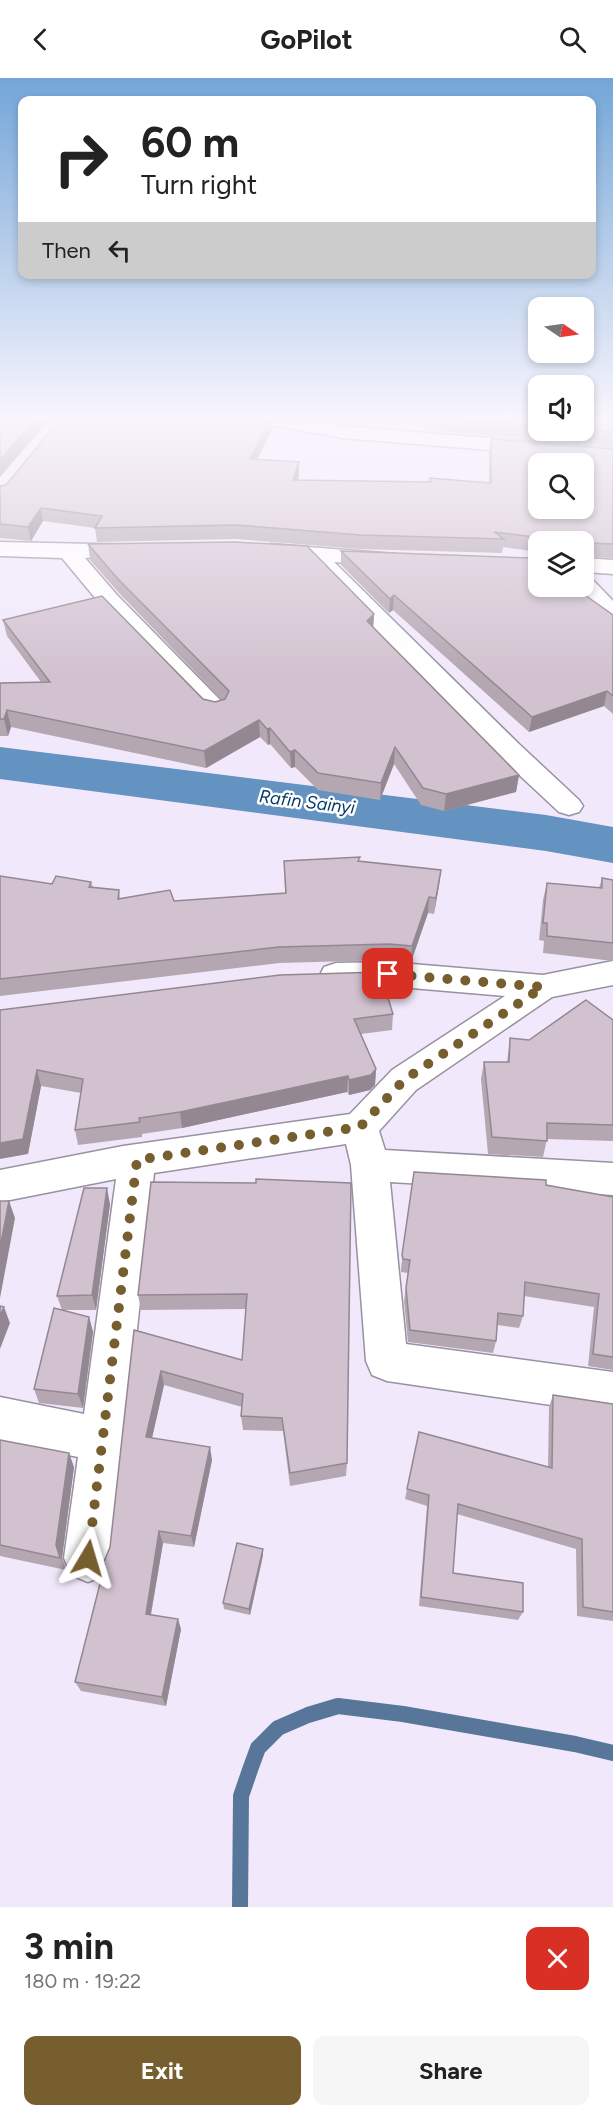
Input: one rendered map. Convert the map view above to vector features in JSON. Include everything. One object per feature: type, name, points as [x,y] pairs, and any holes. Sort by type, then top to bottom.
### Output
[{"type":"street","points":[[0,549],[68,552],[157,550]]},
{"type":"street","points":[[247,549],[406,559]]},
{"type":"street","points":[[68,552],[110,600],[215,709]]},
{"type":"street","points":[[315,554],[509,750],[569,806]]},
{"type":"street","points":[[594,566],[613,567]]},
{"type":"street","points":[[594,595],[613,615]]},
{"type":"street","points":[[301,977],[388,974],[543,987],[613,973]]},
{"type":"street","points":[[0,1186],[137,1160],[360,1127],[404,1080],[543,987]]},
{"type":"street","points":[[360,1127],[370,1165],[387,1361],[613,1393]]},
{"type":"street","points":[[88,1558],[137,1160]]},
{"type":"street","points":[[370,1165],[613,1179]]},
{"type":"street","points":[[0,1419],[102,1440]]},
{"type":"building","points":[[0,503],[528,503],[528,519],[594,519],[594,503],[613,503],[613,544],[594,543],[594,531],[528,531],[528,536],[494,532],[504,539],[360,535],[236,525],[95,528],[102,516],[41,508],[28,527],[0,524]]},
{"type":"building","points":[[235,542],[307,546],[374,614],[367,621],[519,775],[446,794],[423,788],[395,747],[381,783],[318,773],[295,750],[290,752],[270,728],[267,729],[259,720],[204,751],[7,710],[4,719],[0,719],[0,683],[50,682],[3,620],[102,596],[203,699],[215,702],[225,699],[229,691],[117,578],[88,544]]},
{"type":"building","points":[[341,551],[528,558],[528,597],[588,597],[613,615],[613,696],[607,691],[532,717],[394,595],[390,599]]},
{"type":"building","points":[[360,857],[358,861],[441,870],[436,898],[429,897],[412,946],[389,944],[279,947],[0,979],[0,876],[52,884],[56,876],[91,882],[89,887],[119,890],[118,899],[170,890],[174,901],[286,893],[284,861]]},
{"type":"building","points":[[602,878],[613,880],[613,943],[547,936],[547,923],[543,923],[547,883],[602,888]]},
{"type":"building","points":[[380,972],[393,1014],[354,1019],[376,1069],[371,1075],[349,1080],[348,1076],[180,1112],[139,1118],[140,1122],[75,1130],[83,1079],[37,1070],[23,1139],[0,1143],[0,1010],[280,975]]},
{"type":"building","points":[[586,1000],[613,1020],[613,1125],[547,1123],[547,1141],[492,1137],[484,1062],[509,1062],[510,1038],[529,1040]]},
{"type":"building","points":[[414,1172],[546,1180],[546,1185],[613,1197],[613,1357],[593,1354],[599,1294],[525,1282],[523,1316],[498,1313],[496,1341],[410,1330],[406,1288],[410,1260],[403,1259],[402,1255]]},
{"type":"building","points":[[256,1179],[351,1183],[347,1463],[290,1473],[282,1418],[241,1416],[243,1394],[161,1371],[146,1437],[210,1447],[191,1536],[159,1531],[146,1614],[178,1619],[162,1697],[75,1682],[105,1564],[103,1564],[110,1547],[134,1330],[242,1360],[247,1294],[138,1295],[151,1182],[256,1183]]},
{"type":"building","points":[[84,1188],[107,1188],[92,1295],[57,1296]]},
{"type":"building","points":[[0,1201],[9,1201],[0,1248]]},
{"type":"building","points":[[54,1308],[89,1317],[78,1394],[34,1389]]},
{"type":"building","points":[[553,1395],[613,1404],[613,1612],[583,1607],[582,1539],[458,1504],[453,1573],[523,1583],[523,1612],[421,1597],[429,1495],[407,1489],[419,1432],[552,1468]]},
{"type":"building","points":[[0,1440],[69,1453],[56,1545],[60,1558],[0,1545]]},
{"type":"building","points":[[237,1543],[263,1549],[249,1609],[223,1603]]},
{"type":"waterway","name":"Rafin Sainyi","points":[[0,763],[546,833],[613,845]]},
{"type":"waterway","points":[[240,1907],[241,1796],[251,1767],[258,1748],[278,1728],[308,1715],[338,1706],[403,1714],[575,1744],[613,1753]]},
{"type":"route","points":[[88,1558],[137,1160],[360,1127],[404,1080],[543,987],[388,974]]}]
